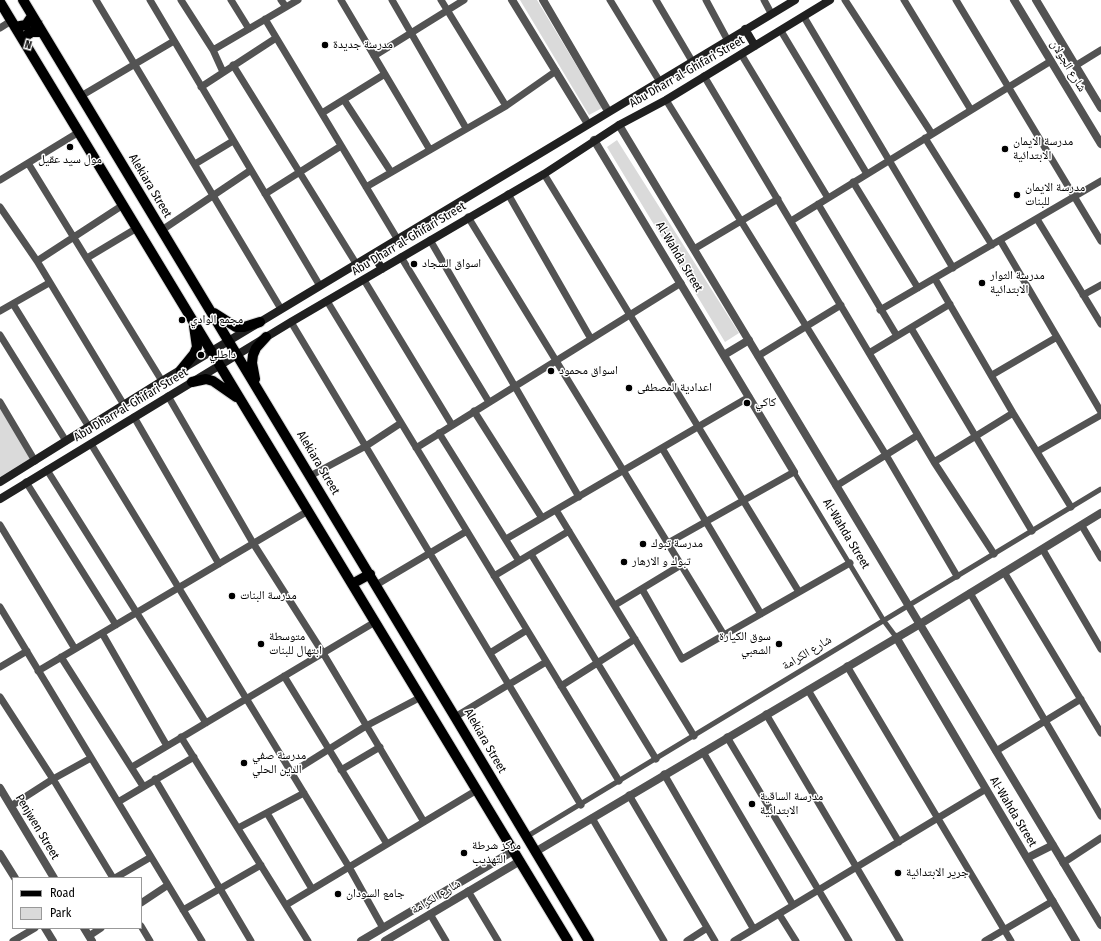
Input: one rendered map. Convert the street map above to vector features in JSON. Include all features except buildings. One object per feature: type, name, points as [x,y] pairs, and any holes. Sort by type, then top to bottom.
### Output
[{"type":"main road","name":"Alekiara Street","points":[[23,0],[370,574],[588,941]]},
{"type":"main road","name":"Abu Dharr al-Ghifari Street","points":[[0,482],[162,381],[357,265],[608,111],[660,82],[727,39],[795,0]]},
{"type":"main road","name":"Abu Dharr al-Ghifari Street","points":[[0,499],[266,337],[468,217],[544,174],[594,140],[666,100],[830,0]]},
{"type":"main road","points":[[0,2],[477,790],[512,852],[520,861],[568,941]]},
{"type":"main road","points":[[13,24],[26,25],[32,16]]},
{"type":"main road","points":[[745,29],[755,46]]},
{"type":"main road","points":[[24,41],[30,33],[36,31],[42,32]]},
{"type":"main road","points":[[374,254],[382,269]]},
{"type":"main road","points":[[210,310],[236,327],[244,327],[260,322]]},
{"type":"main road","points":[[181,370],[194,354],[197,347],[193,320]]},
{"type":"main road","points":[[257,387],[253,372],[253,355],[256,348],[266,337]]},
{"type":"main road","points":[[192,382],[206,379],[213,381],[242,402]]},
{"type":"main road","points":[[12,475],[23,484]]},
{"type":"main road","points":[[352,584],[370,574]]},
{"type":"street","points":[[96,0],[281,309]]},
{"type":"street","points":[[150,0],[320,286]]},
{"type":"street","points":[[181,0],[213,50],[223,72]]},
{"type":"street","points":[[231,0],[249,29]]},
{"type":"street","points":[[281,0],[286,7]]},
{"type":"street","points":[[213,50],[298,0]]},
{"type":"street","points":[[341,0],[430,150]]},
{"type":"street","points":[[392,0],[466,128]]},
{"type":"street","points":[[441,0],[506,106]]},
{"type":"street","points":[[374,56],[464,0]]},
{"type":"street","points":[[512,0],[588,124]]},
{"type":"street","points":[[543,0],[608,111]]},
{"type":"street","points":[[610,0],[660,82]]},
{"type":"street","points":[[656,0],[692,61]]},
{"type":"street","points":[[706,0],[727,39]]},
{"type":"street","points":[[764,0],[771,14]]},
{"type":"street","points":[[845,0],[932,134]]},
{"type":"street","points":[[904,0],[971,110]]},
{"type":"street","points":[[956,0],[1075,196],[1101,242]]},
{"type":"street","name":"شارع الجولان","points":[[1014,0],[1101,144]]},
{"type":"street","name":"شارع الجولان","points":[[1036,0],[1101,108]]},
{"type":"street","points":[[804,17],[890,159],[953,268]]},
{"type":"street","points":[[265,19],[398,240]]},
{"type":"street","points":[[0,28],[13,24]]},
{"type":"street","points":[[781,31],[867,174]]},
{"type":"street","points":[[201,87],[276,38]]},
{"type":"street","points":[[81,96],[174,41]]},
{"type":"street","points":[[1075,66],[1101,50]]},
{"type":"street","points":[[741,54],[828,198]]},
{"type":"street","points":[[790,221],[1051,61]]},
{"type":"street","points":[[233,66],[357,265]]},
{"type":"street","points":[[366,187],[506,106],[556,71]]},
{"type":"street","points":[[322,114],[385,74]]},
{"type":"street","points":[[704,76],[934,462],[994,554]]},
{"type":"street","points":[[344,100],[391,172]]},
{"type":"street","points":[[666,100],[886,455],[957,576]]},
{"type":"street","name":"Al-Wahda Street","points":[[619,125],[1101,925]]},
{"type":"street","points":[[0,180],[79,132]]},
{"type":"street","points":[[925,138],[992,245]]},
{"type":"street","name":"Al-Wahda Street","points":[[594,140],[884,621],[896,637],[1076,941]]},
{"type":"street","points":[[194,164],[233,141]]},
{"type":"street","points":[[265,194],[341,146]]},
{"type":"street","points":[[28,163],[162,381]]},
{"type":"street","points":[[162,230],[251,170]]},
{"type":"street","points":[[544,174],[799,592]]},
{"type":"street","points":[[880,310],[1101,181]]},
{"type":"street","points":[[853,182],[918,288]]},
{"type":"street","points":[[508,194],[591,339]]},
{"type":"street","points":[[694,249],[778,199]]},
{"type":"street","points":[[818,204],[880,310],[897,336]]},
{"type":"street","points":[[37,261],[123,205]]},
{"type":"street","points":[[0,207],[37,261],[124,405]]},
{"type":"street","points":[[468,217],[724,635]]},
{"type":"street","points":[[1037,219],[1083,295],[1098,311],[1101,324]]},
{"type":"street","points":[[87,258],[137,228]]},
{"type":"street","points":[[430,240],[579,497]]},
{"type":"street","points":[[1000,240],[1101,413],[1038,451]]},
{"type":"street","points":[[401,257],[489,402]]},
{"type":"street","points":[[935,278],[1013,413],[1038,451],[1071,507]]},
{"type":"street","points":[[364,280],[452,426]]},
{"type":"street","points":[[0,311],[49,283]]},
{"type":"street","points":[[416,448],[681,283]]},
{"type":"street","points":[[1083,295],[1101,285]]},
{"type":"street","points":[[327,301],[619,781]]},
{"type":"street","points":[[13,304],[89,427]]},
{"type":"street","points":[[869,353],[950,304]]},
{"type":"street","points":[[758,356],[841,305]]},
{"type":"street","points":[[291,322],[581,804]]},
{"type":"street","points":[[911,328],[1032,531]]},
{"type":"street","points":[[0,335],[66,441]]},
{"type":"street","points":[[992,375],[1057,337]]},
{"type":"street","points":[[724,356],[749,340]]},
{"type":"street","points":[[168,396],[253,543],[323,653],[424,822]]},
{"type":"street","points":[[506,539],[749,397]]},
{"type":"street","points":[[0,402],[35,461]]},
{"type":"street","points":[[474,411],[542,518]]},
{"type":"street","points":[[934,462],[1013,413]]},
{"type":"street","points":[[134,417],[218,564]]},
{"type":"street","points":[[310,476],[366,446],[401,423]]},
{"type":"street","points":[[439,433],[519,561]]},
{"type":"street","points":[[836,486],[918,435]]},
{"type":"street","points":[[91,444],[349,867],[383,928]]},
{"type":"street","points":[[662,448],[761,614]]},
{"type":"street","points":[[47,470],[206,723]]},
{"type":"street","points":[[668,544],[794,472]]},
{"type":"street","points":[[23,484],[116,625]]},
{"type":"street","name":"شارع الكرامة","points":[[526,837],[1101,489]]},
{"type":"street","points":[[556,510],[694,736]]},
{"type":"street","points":[[38,671],[308,511]]},
{"type":"street","points":[[535,852],[664,774],[920,624],[1004,572],[1043,550],[1101,513]]},
{"type":"street","points":[[0,525],[75,649]]},
{"type":"street","points":[[1082,526],[1101,558]]},
{"type":"street","points":[[376,585],[467,531]]},
{"type":"street","points":[[494,576],[569,531]]},
{"type":"street","points":[[1043,550],[1101,649]]},
{"type":"street","points":[[531,554],[656,759]]},
{"type":"street","points":[[642,589],[682,658],[850,563]]},
{"type":"street","points":[[615,605],[681,565]]},
{"type":"street","points":[[1004,572],[1081,699],[1098,722],[1101,733]]},
{"type":"street","points":[[970,593],[1101,816]]},
{"type":"street","points":[[0,607],[202,941]]},
{"type":"street","points":[[132,767],[375,622]]},
{"type":"street","points":[[490,653],[527,630]]},
{"type":"street","points":[[102,633],[167,746]]},
{"type":"street","points":[[561,686],[635,639]]},
{"type":"street","points":[[0,667],[27,651]]},
{"type":"street","points":[[61,657],[143,786]]},
{"type":"street","points":[[455,716],[546,662]]},
{"type":"street","points":[[848,666],[1010,941]]},
{"type":"street","points":[[284,676],[387,844]]},
{"type":"street","points":[[808,690],[899,842]]},
{"type":"street","points":[[0,697],[113,877]]},
{"type":"street","points":[[291,773],[366,726],[420,697]]},
{"type":"street","points":[[996,751],[1081,699]]},
{"type":"street","points":[[766,714],[900,941]]},
{"type":"street","points":[[182,737],[308,941]]},
{"type":"street","points":[[727,738],[849,941]]},
{"type":"street","points":[[341,770],[380,747]]},
{"type":"street","points":[[703,752],[793,905]]},
{"type":"street","points":[[118,802],[194,757]]},
{"type":"street","points":[[11,806],[53,779],[91,758]]},
{"type":"street","points":[[664,774],[753,928]]},
{"type":"street","points":[[155,779],[251,941]]},
{"type":"street","points":[[739,940],[753,928],[779,914],[986,789]]},
{"type":"street","points":[[286,905],[477,790]]},
{"type":"street","name":"Penjwen Street","points":[[1,792],[53,877]]},
{"type":"street","points":[[238,828],[304,793]]},
{"type":"street","points":[[629,795],[715,941]]},
{"type":"street","points":[[267,813],[312,889]]},
{"type":"street","points":[[592,818],[664,941]]},
{"type":"street","points":[[1063,862],[1101,838]]},
{"type":"street","points":[[1027,858],[1053,845]]},
{"type":"street","name":"شارع الكرامة","points":[[362,941],[512,852]]},
{"type":"street","points":[[0,854],[14,877]]},
{"type":"street","points":[[116,877],[151,857]]},
{"type":"street","name":"شارع الكرامة","points":[[389,940],[520,861]]},
{"type":"street","points":[[183,910],[261,865]]},
{"type":"street","points":[[142,902],[168,885]]},
{"type":"street","points":[[468,891],[498,941]]},
{"type":"street","points":[[985,941],[1053,901]]},
{"type":"street","points":[[430,914],[446,941]]},
{"type":"street","points":[[779,914],[796,941]]},
{"type":"street","points":[[142,928],[150,941]]},
{"type":"street","points":[[687,941],[707,928]]},
{"type":"street","points":[[12,941],[33,929]]},
{"type":"street","points":[[46,929],[53,941]]},
{"type":"street","points":[[85,929],[91,938],[100,929]]},
{"type":"green space","points":[[520,0],[537,0],[602,108],[589,115]]},
{"type":"green space","points":[[617,140],[739,333],[725,342],[607,147]]},
{"type":"green space","points":[[0,402],[34,458],[0,478]]},
{"type":"place","name":"مدرسة جديدة","points":[[325,45]]},
{"type":"place","name":"مول سيد عقيل","points":[[70,147]]},
{"type":"place","name":"مدرسة الايمان الابتدائية","points":[[1005,149]]},
{"type":"place","name":"مدرسة الايمان للبنات","points":[[1017,195]]},
{"type":"place","name":"اسواق السجاد","points":[[414,264]]},
{"type":"place","name":"مدرسة الثوار الابتدائية","points":[[982,283]]},
{"type":"place","name":"مجمع الوادي","points":[[182,320]]},
{"type":"place","name":"داطلي","points":[[201,355]]},
{"type":"place","name":"اسواق محمود","points":[[551,371]]},
{"type":"place","name":"اعدادية المصطفى","points":[[629,388]]},
{"type":"place","name":"كاكي","points":[[747,403]]},
{"type":"place","name":"مدرسة تبوك","points":[[643,544]]},
{"type":"place","name":"تبوك و الازهار","points":[[624,562]]},
{"type":"place","name":"مدرسة البنات","points":[[232,596]]},
{"type":"place","name":"متوسطة ابتهال للبنات","points":[[261,644]]},
{"type":"place","name":"سوق الكيارة الشعبي","points":[[779,644]]},
{"type":"place","name":"مدرسة صفي الدين الحلي","points":[[244,763]]},
{"type":"place","name":"مدرسة الساقية الابتدائية","points":[[752,804]]},
{"type":"place","name":"مركز شرطة التهذيب","points":[[464,853]]},
{"type":"place","name":"جرير الابتدائية","points":[[898,873]]},
{"type":"place","name":"جامع السودان","points":[[338,894]]}]
